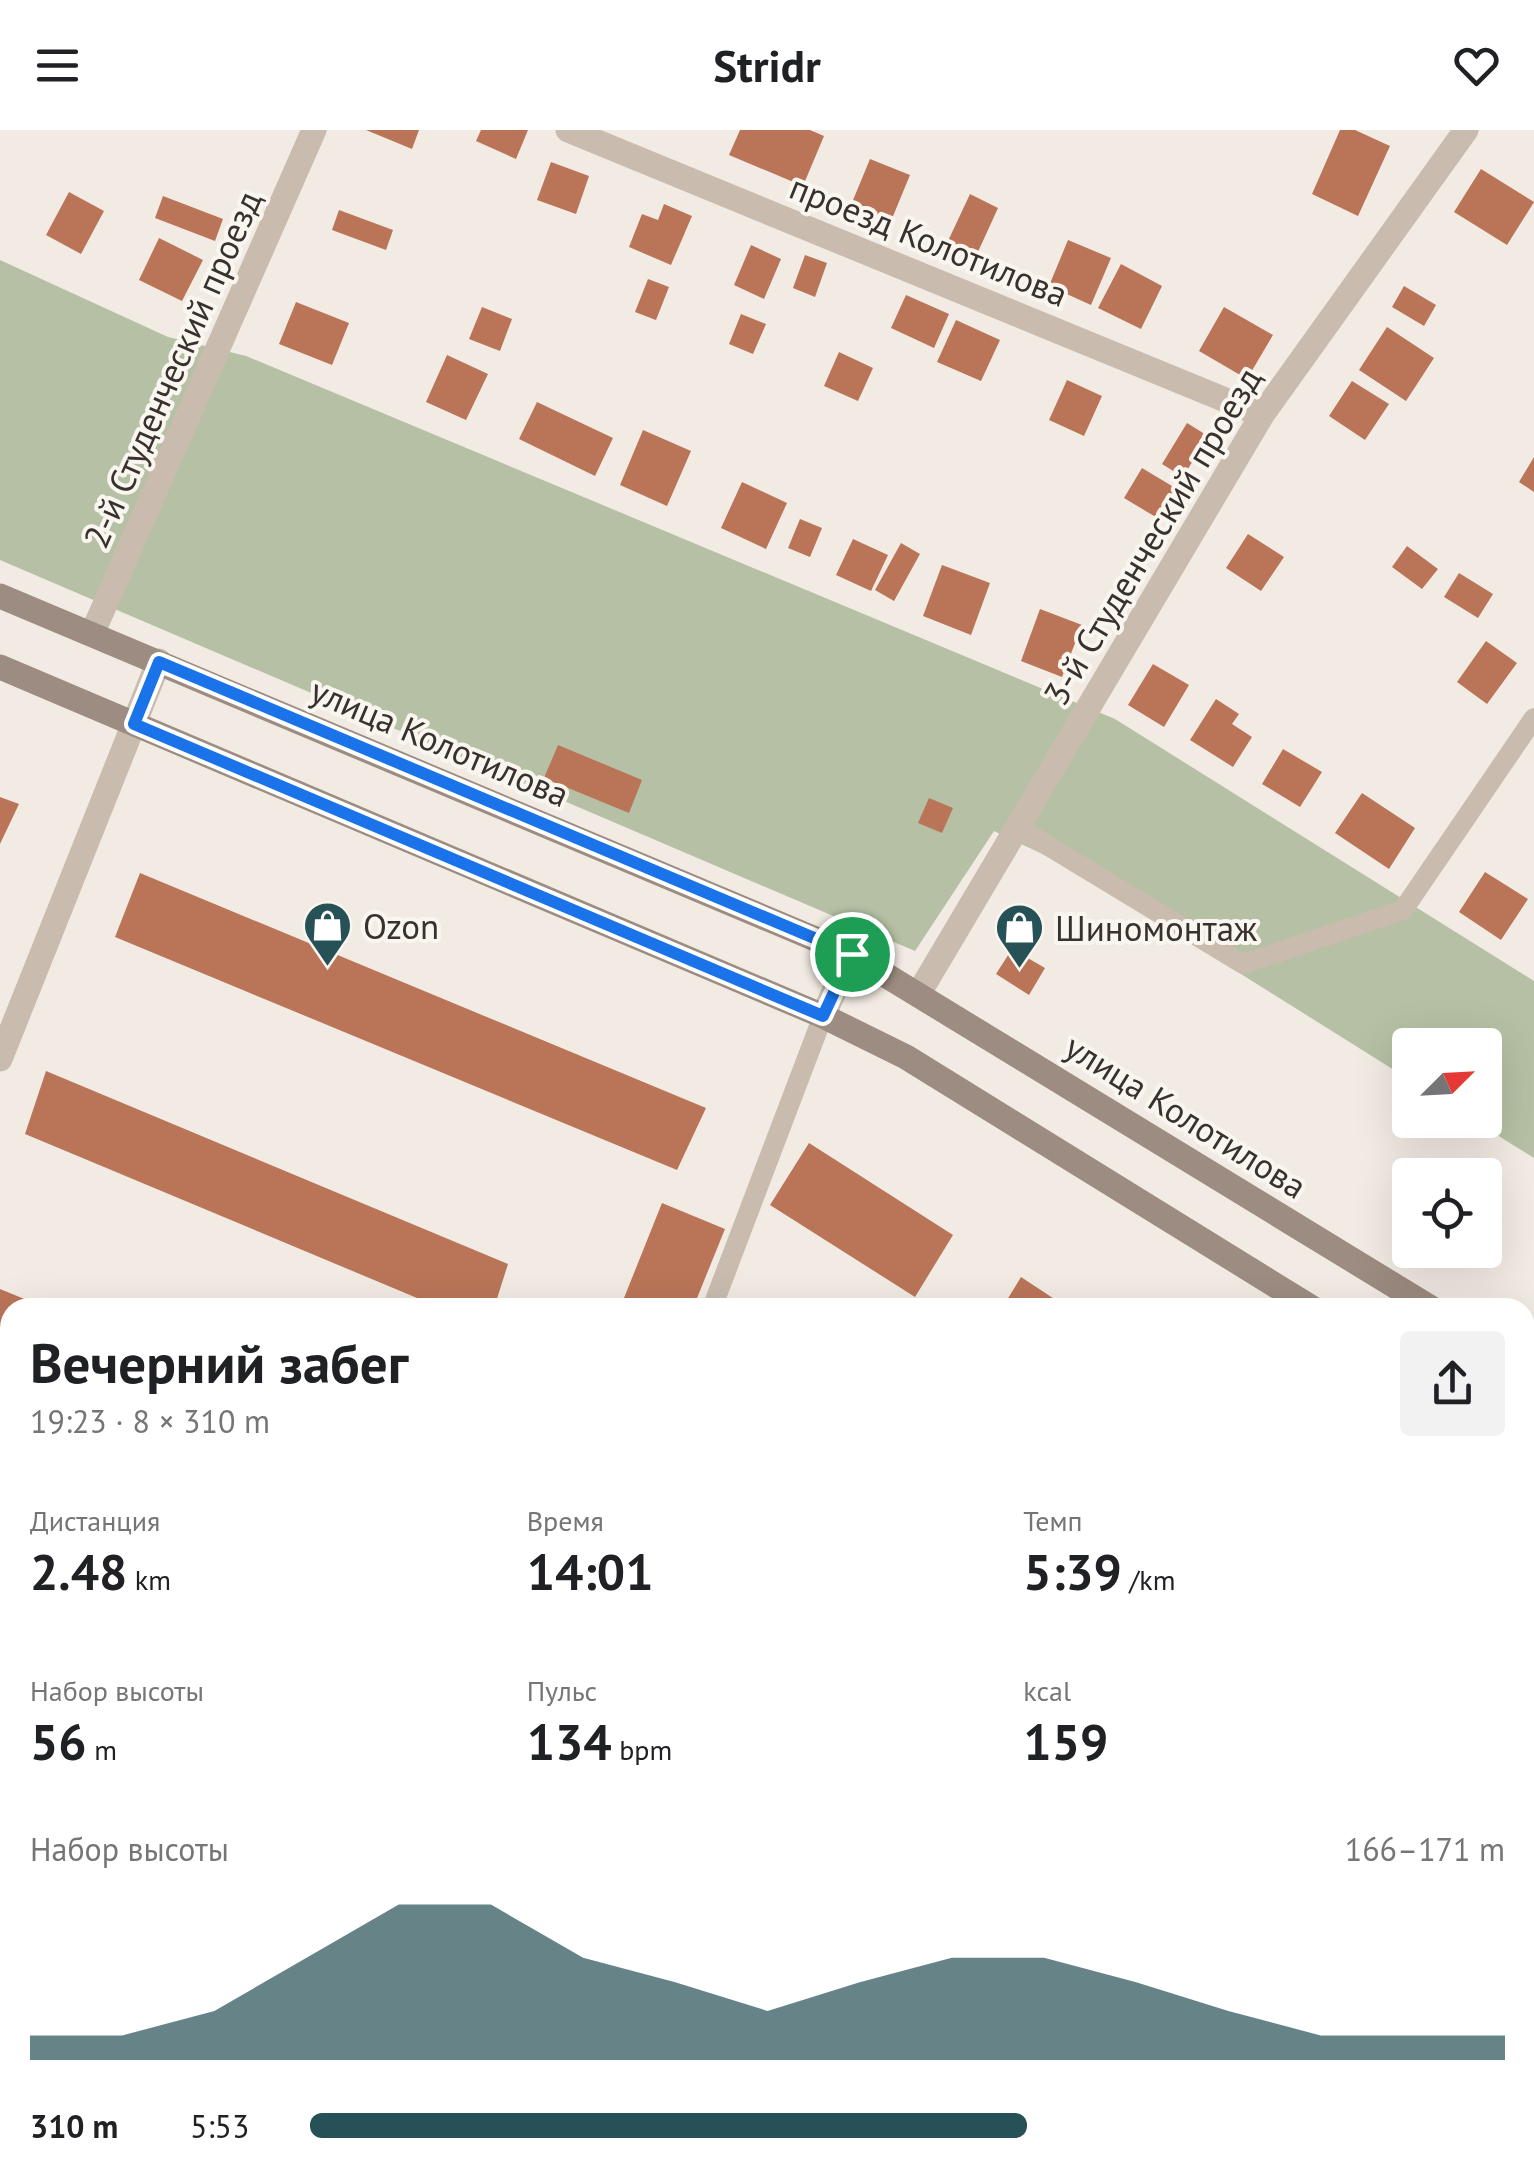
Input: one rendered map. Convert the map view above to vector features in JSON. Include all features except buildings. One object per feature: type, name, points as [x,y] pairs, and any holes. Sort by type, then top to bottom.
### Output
[{"type":"main road","name":"улица Колотилова","points":[[0,596],[852,954],[1415,1298]]},
{"type":"main road","points":[[0,667],[823,1016],[906,1057],[1296,1298]]},
{"type":"street","name":"2-й Студенческий проезд","points":[[92,634],[314,130]]},
{"type":"street","name":"проезд Колотилова","points":[[568,130],[1262,416]]},
{"type":"street","name":"3-й Студенческий проезд","points":[[918,993],[1262,416],[1466,130]]},
{"type":"street","points":[[0,1059],[159,662]]},
{"type":"street","points":[[823,1016],[852,954]]},
{"type":"lane","points":[[1017,827],[1243,964],[1402,910],[1534,718]]},
{"type":"lane","points":[[716,1298],[823,1016]]},
{"type":"green space","points":[[0,260],[168,337],[246,356],[1115,719],[1534,981],[1534,1158],[1502,1138],[1502,1028],[1392,1028],[1392,1069],[1072,868],[994,831],[915,951],[0,560]]},
{"type":"place","name":"Ozon","points":[[328,968]]},
{"type":"place","name":"Шиномонтаж","points":[[1020,970]]},
{"type":"route","points":[[159,662],[852,954],[823,1016],[134,724],[159,662]]}]
